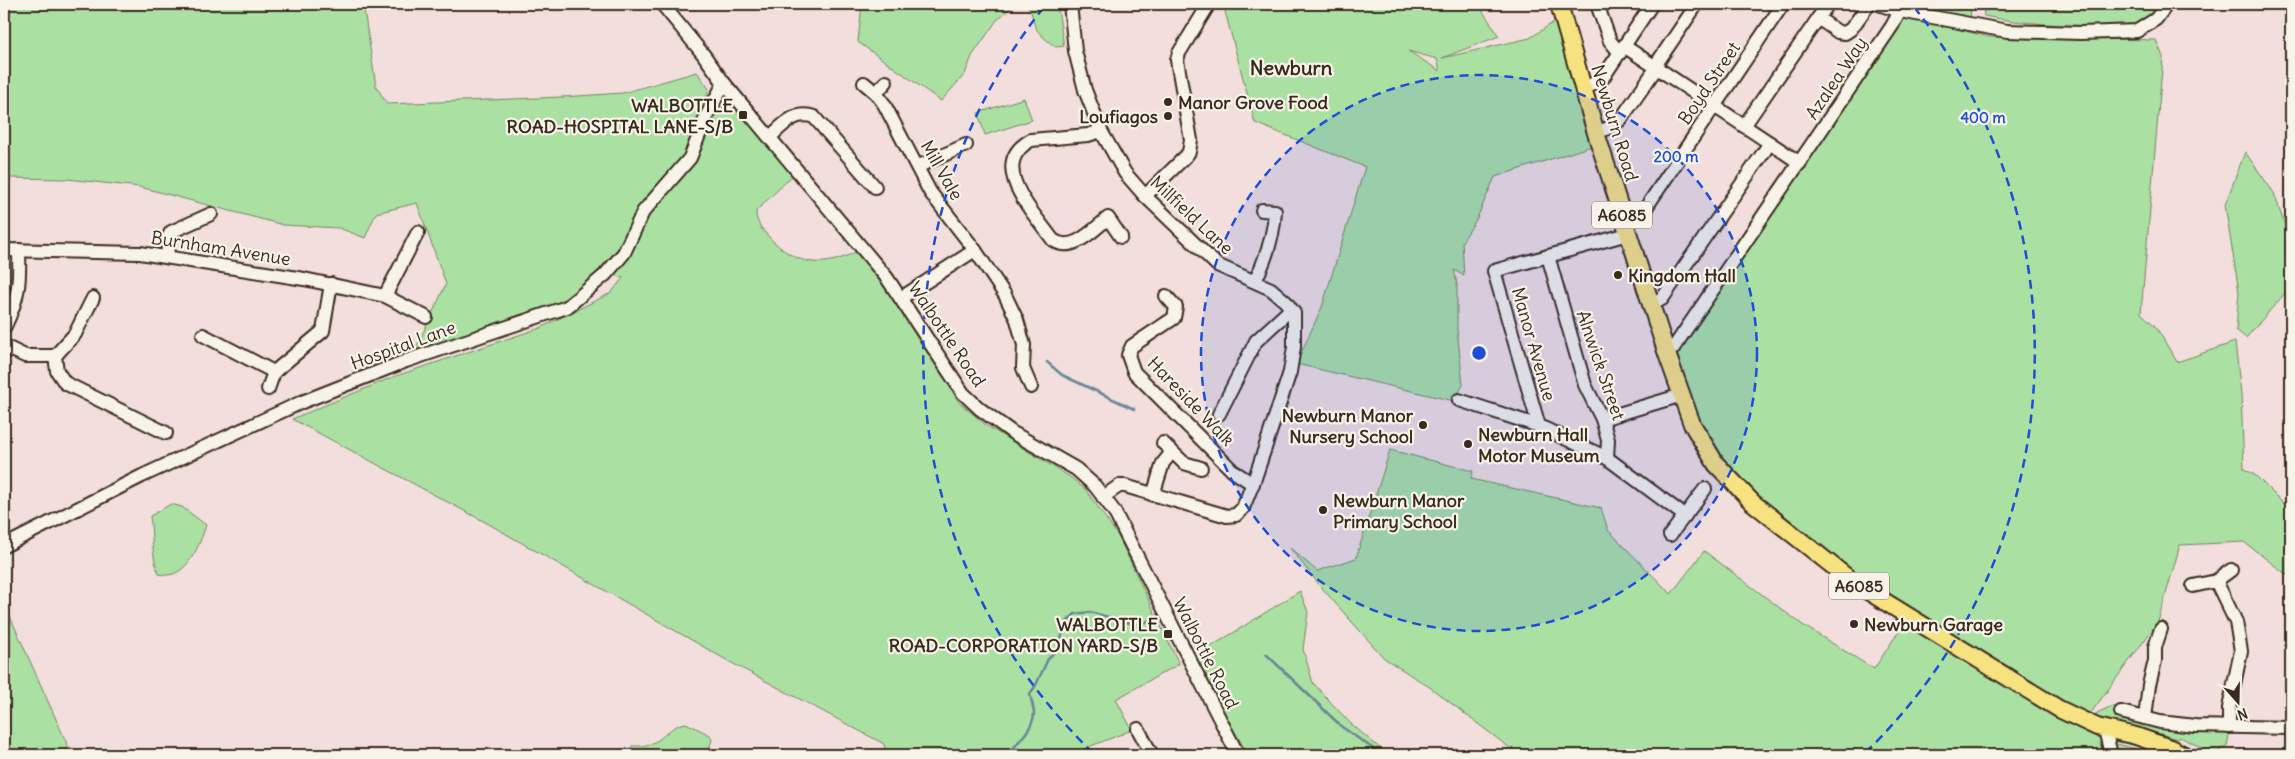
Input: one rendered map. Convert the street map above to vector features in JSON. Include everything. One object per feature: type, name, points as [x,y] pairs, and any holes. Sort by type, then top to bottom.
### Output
[{"type":"main road","name":"Newburn Road","points":[[1559,4],[1596,133],[1667,354],[1692,424],[1716,464],[1752,502],[1828,565],[2059,709],[2105,729]]},
{"type":"main road","name":"A6085","points":[[2105,729],[2136,736],[2184,755]]},
{"type":"street","name":"Walbottle Road","points":[[662,4],[724,83],[887,278],[926,339],[970,400],[1013,433],[1076,469],[1103,497],[1123,526],[1238,755]]},
{"type":"street","name":"Millfield Lane","points":[[1070,4],[1080,72],[1101,131],[1118,162],[1145,196],[1217,265],[1271,289],[1291,309]]},
{"type":"street","points":[[1145,196],[1189,152],[1191,140],[1177,60],[1179,53],[1210,4]]},
{"type":"street","points":[[1597,4],[1610,41],[1656,67],[1800,164]]},
{"type":"street","points":[[1583,89],[1602,79],[1652,4]]},
{"type":"street","points":[[1596,133],[1622,120],[1697,4]]},
{"type":"street","name":"Boyd Street","points":[[1494,271],[1548,256],[1626,229],[1641,215],[1784,4]]},
{"type":"street","points":[[1744,126],[1828,4]]},
{"type":"street","points":[[1818,18],[1838,32],[1845,33],[1851,29],[1869,4]]},
{"type":"street","points":[[1878,4],[1900,11],[2007,31],[2127,32],[2149,25],[2167,4]]},
{"type":"street","name":"Azalea Way","points":[[1667,354],[1674,347],[1800,164],[1892,26],[1900,11]]},
{"type":"street","points":[[864,84],[880,98],[886,82]]},
{"type":"street","name":"Hospital Lane","points":[[4,546],[142,476],[302,402],[406,361],[567,306],[605,275],[624,253],[643,212],[690,158],[706,117],[724,83]]},
{"type":"street","name":"Mill Vale","points":[[880,98],[919,166],[930,192],[975,250],[1005,295],[1017,320],[1024,345],[1023,368],[1031,387]]},
{"type":"street","points":[[770,137],[795,116],[806,114],[814,117],[875,187]]},
{"type":"street","points":[[1101,131],[1079,136],[1031,140],[1024,144],[1014,156],[1012,164],[1013,179],[1053,240],[1059,244],[1072,244],[1108,218],[1121,236]]},
{"type":"street","points":[[1651,305],[1662,299],[1770,143]]},
{"type":"street","points":[[919,166],[966,145]]},
{"type":"street","points":[[1256,281],[1266,259],[1270,236],[1274,228],[1275,211],[1262,210]]},
{"type":"street","points":[[167,257],[171,232],[211,214]]},
{"type":"street","points":[[385,296],[418,232]]},
{"type":"street","name":"Burnham Avenue","points":[[4,250],[140,253],[167,257],[331,284],[385,296],[426,317]]},
{"type":"street","points":[[4,328],[15,306],[18,294],[19,250]]},
{"type":"street","points":[[901,298],[975,250]]},
{"type":"street","name":"Alnwick Street","points":[[1548,256],[1585,385],[1602,419],[1608,440],[1607,458]]},
{"type":"street","name":"Manor Avenue","points":[[1494,271],[1539,426]]},
{"type":"street","points":[[268,389],[274,372],[323,331],[331,284]]},
{"type":"street","name":"Hareside Walk","points":[[1166,296],[1176,307],[1174,318],[1132,346],[1128,355],[1134,372],[1233,471],[1253,484]]},
{"type":"street","points":[[93,298],[75,334],[56,356],[57,371],[65,383],[166,434]]},
{"type":"street","points":[[1103,497],[1119,486],[1124,486],[1227,516],[1236,515],[1243,508],[1253,484],[1290,372],[1295,323],[1291,309],[1256,341],[1219,414]]},
{"type":"street","points":[[203,335],[274,372]]},
{"type":"street","points":[[4,346],[25,356],[56,356]]},
{"type":"street","points":[[1602,419],[1682,395]]},
{"type":"street","points":[[1459,400],[1539,426],[1607,458],[1685,516]]},
{"type":"street","points":[[1153,495],[1168,448],[1184,462],[1201,468]]},
{"type":"street","points":[[1670,535],[1705,489]]},
{"type":"street","points":[[2193,586],[2216,581],[2230,570]]},
{"type":"street","points":[[2216,581],[2236,622],[2241,651],[2230,708],[2229,727]]},
{"type":"street","points":[[2146,718],[2149,685],[2155,661],[2155,647],[2161,629]]},
{"type":"street","points":[[2121,712],[2195,726],[2291,728]]},
{"type":"street","points":[[1138,729],[1152,755]]},
{"type":"street","points":[[2105,729],[2111,755]]},
{"type":"green space","points":[[4,4],[363,4],[376,86],[387,104],[623,93],[697,72],[709,89],[699,122],[686,154],[641,205],[618,248],[588,282],[555,305],[413,354],[446,284],[417,203],[376,213],[365,238],[339,228],[283,225],[140,187],[67,179],[11,178],[4,165]]},
{"type":"green space","points":[[862,4],[1019,4],[1013,6],[997,20],[972,56],[965,74],[941,101],[858,42]]},
{"type":"green space","points":[[1026,4],[1057,4],[1064,46],[1056,47],[1041,35]]},
{"type":"green space","points":[[1223,4],[1478,4],[1499,36],[1442,58],[1530,38],[1560,18],[1595,145],[1495,177],[1477,218],[1462,242],[1464,276],[1454,270],[1457,284],[1457,329],[1463,385],[1454,401],[1296,364],[1322,307],[1365,167],[1255,123]],"holes":[[[1408,51],[1437,59],[1440,71]]]},
{"type":"green space","points":[[1895,4],[1965,4],[1970,7],[1971,20]]},
{"type":"green space","points":[[1983,4],[2162,4],[2146,19],[2138,23],[2113,26],[2042,24],[1998,19],[1984,16]]},
{"type":"green space","points":[[1904,16],[1989,37],[2156,40],[2163,57],[2141,313],[2156,327],[2177,362],[2235,342],[2241,394],[2244,469],[2255,475],[2291,511],[2291,578],[2244,542],[2180,545],[2158,622],[2090,714],[2058,699],[1835,560],[1765,502],[1720,459],[1695,409],[1676,350]]},
{"type":"green space","points":[[1024,98],[1032,120],[985,135],[978,113]]},
{"type":"green space","points":[[731,105],[795,173],[756,211],[759,225],[769,237],[790,254],[812,262],[835,260],[859,250],[909,317],[959,402],[987,426],[1070,477],[1086,490],[1118,536],[1179,664],[1116,699],[1132,730],[1068,755],[886,755],[884,744],[730,662],[487,523],[292,419],[393,377],[540,328],[611,293],[623,278],[611,274],[645,216],[700,142],[723,106]]},
{"type":"green space","points":[[2245,152],[2274,193],[2291,244],[2291,274],[2287,291],[2246,338],[2236,330],[2239,292],[2225,205]]},
{"type":"green space","points":[[1390,450],[1473,471],[1471,479],[1601,508],[1608,530],[1671,594],[1704,551],[1804,626],[1874,669],[1904,623],[2057,718],[2100,738],[2107,743],[2110,755],[1519,755],[1431,688],[1384,658],[1321,587],[1290,548],[1317,571],[1356,558]]},
{"type":"green space","points":[[171,504],[182,507],[206,525],[196,551],[190,560],[177,572],[169,575],[159,574],[156,567],[150,516]]},
{"type":"green space","points":[[1300,591],[1308,612],[1303,649],[1313,683],[1350,723],[1388,755],[1248,755],[1193,658]]},
{"type":"green space","points":[[4,603],[72,755],[4,755]]},
{"type":"green space","points":[[2112,706],[2117,708],[2115,717],[2156,725],[2175,731],[2227,731],[2229,735],[2227,747],[2220,749],[2220,755],[2207,755],[2200,752],[2202,748],[2180,737],[2177,739],[2096,717],[2097,713]]},
{"type":"green space","points":[[686,723],[710,735],[712,740],[707,755],[631,755],[629,750],[632,746],[651,744],[673,728]]},
{"type":"green space","points":[[2110,742],[2158,755],[2112,755]]},
{"type":"waterway","points":[[1047,362],[1062,375],[1134,409]]},
{"type":"waterway","points":[[1009,755],[1031,725],[1034,709],[1030,694],[1048,659],[1059,647],[1065,624],[1075,614],[1090,612],[1137,625],[1149,621]]},
{"type":"waterway","points":[[1266,654],[1342,727],[1382,755]]},
{"type":"place","name":"Manor Grove Food","points":[[1168,102]]},
{"type":"place","name":"WALBOTTLE ROAD-HOSPITAL LANE-S/B","points":[[743,115]]},
{"type":"place","name":"Loufiagos","points":[[1168,116]]},
{"type":"place","name":"Kingdom Hall","points":[[1618,275]]},
{"type":"place","name":"Newburn Manor Nursery School","points":[[1423,425]]},
{"type":"place","name":"Newburn Hall Motor Museum","points":[[1468,444]]},
{"type":"place","name":"Newburn Manor Primary School","points":[[1323,510]]},
{"type":"place","name":"Newburn Garage","points":[[1854,624]]},
{"type":"place","name":"WALBOTTLE ROAD-CORPORATION YARD-S/B","points":[[1168,634]]},
{"type":"district","name":"Newburn","points":[[1291,67]]}]
